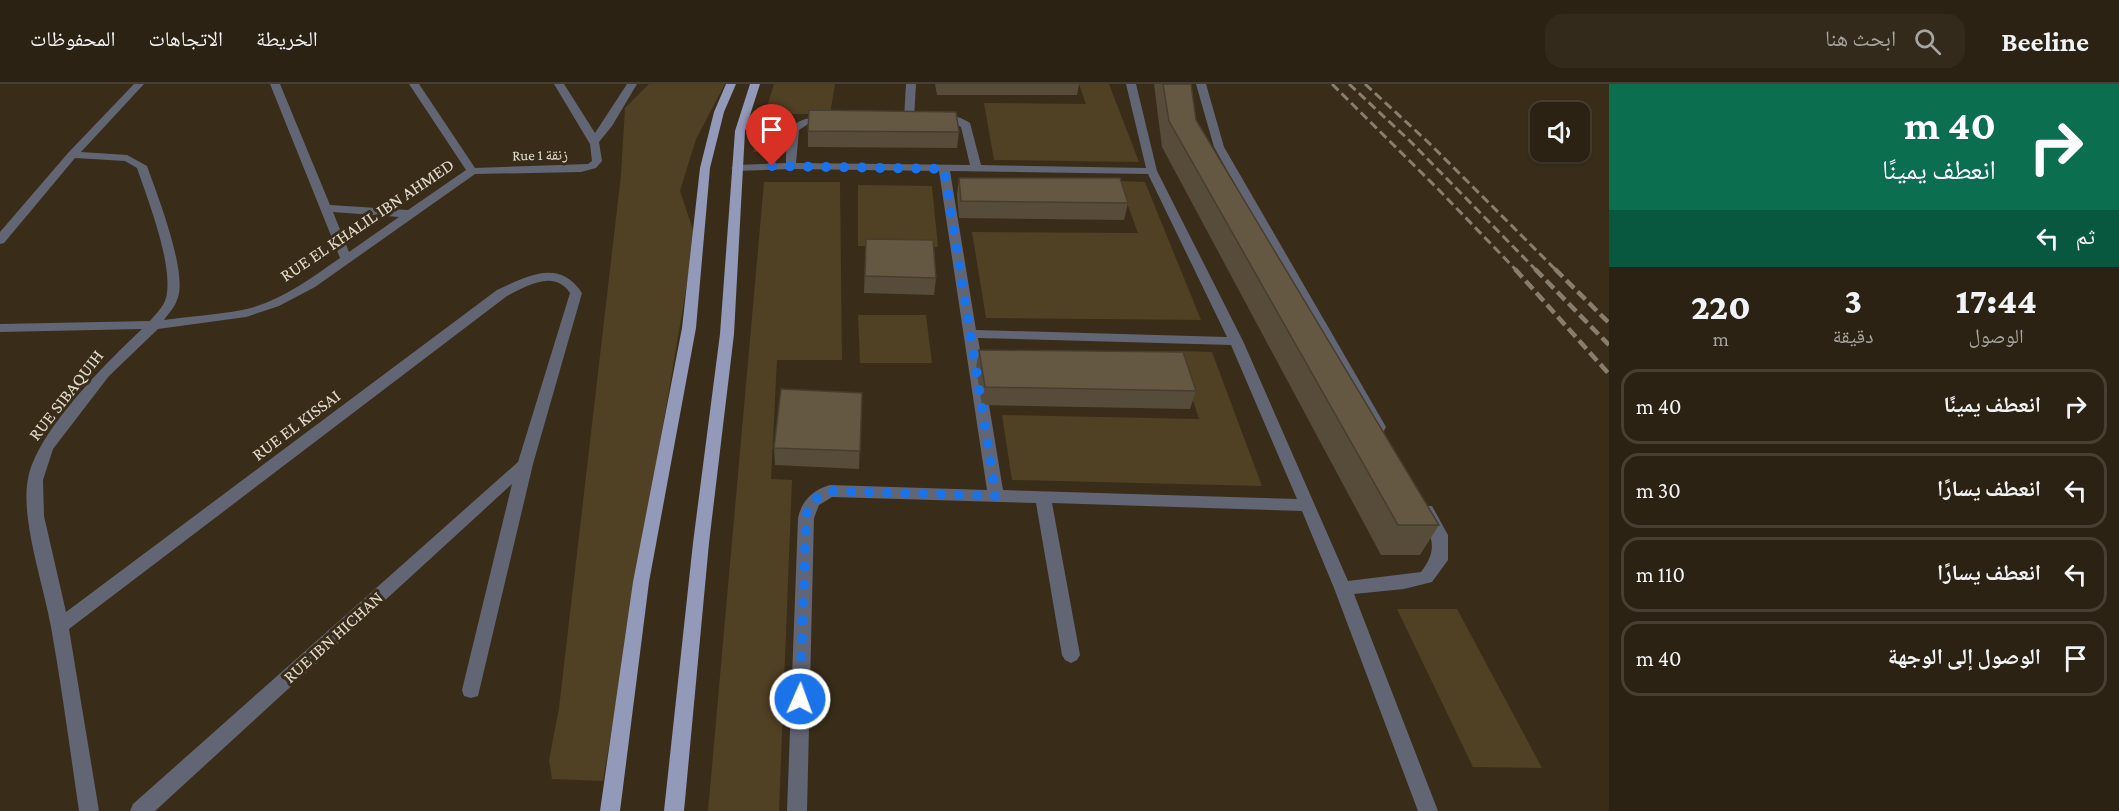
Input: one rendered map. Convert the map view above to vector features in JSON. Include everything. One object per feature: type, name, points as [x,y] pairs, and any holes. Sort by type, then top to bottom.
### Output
[{"type":"main road","points":[[610,811],[641,582],[689,328],[705,168],[719,112],[731,84]]},
{"type":"main road","points":[[674,811],[701,543],[727,334],[735,168],[740,132],[755,84]]},
{"type":"street","points":[[0,240],[72,155],[139,84]]},
{"type":"street","points":[[276,84],[346,259]]},
{"type":"street","name":"RUE EL KHALIL IBN AHMED","points":[[0,328],[154,325],[246,313],[311,284],[472,171],[414,84]]},
{"type":"street","points":[[559,84],[596,147]]},
{"type":"street","points":[[596,147],[632,84]]},
{"type":"street","points":[[911,84],[903,118],[954,118],[961,121],[966,125],[977,170]]},
{"type":"street","points":[[1131,84],[1152,171],[1236,340],[1308,505],[1343,588],[1428,811]]},
{"type":"street","points":[[1201,84],[1219,147],[1387,441]]},
{"type":"street","points":[[791,166],[790,132],[794,126],[809,120],[842,119]]},
{"type":"street","name":"Rue 1 زنقة","points":[[472,171],[581,169],[597,162],[596,147]]},
{"type":"street","name":"RUE SIBAQUIH","points":[[72,155],[127,158],[138,161],[142,166],[164,232],[172,272],[172,300],[154,325],[104,373],[46,448],[35,480],[36,516],[60,626],[89,811]]},
{"type":"street","points":[[735,168],[791,166],[1152,171]]},
{"type":"street","points":[[944,169],[996,496]]},
{"type":"street","points":[[326,208],[411,214]]},
{"type":"street","name":"RUE EL KISSAI","points":[[60,626],[502,293],[547,275],[564,277],[572,284],[576,293],[525,464]]},
{"type":"street","points":[[970,334],[1236,340]]},
{"type":"street","points":[[471,690],[525,464]]},
{"type":"street","name":"RUE IBN HICHAN","points":[[140,811],[525,464]]},
{"type":"street","points":[[797,811],[807,508],[817,497],[830,491],[1308,505]]},
{"type":"street","points":[[1343,588],[1404,582],[1426,577],[1440,560],[1440,534],[1416,493]]},
{"type":"street","points":[[1042,497],[1071,655]]},
{"type":"shaded area","points":[[649,84],[725,84],[696,139],[680,191],[695,236],[603,781],[552,779],[549,760],[559,708],[621,175],[625,108]]},
{"type":"shaded area","points":[[774,84],[835,84],[830,114],[784,114],[772,152],[753,152]]},
{"type":"shaded area","points":[[1079,84],[1109,84],[1139,162],[994,160],[984,103],[1086,104]]},
{"type":"shaded area","points":[[1119,181],[1145,182],[1201,320],[986,318],[972,232],[1138,233]]},
{"type":"shaded area","points":[[764,182],[840,182],[842,360],[777,360],[771,479],[792,480],[779,811],[708,811]]},
{"type":"shaded area","points":[[858,185],[932,186],[938,247],[858,246]]},
{"type":"shaded area","points":[[858,315],[926,315],[932,363],[860,363]]},
{"type":"shaded area","points":[[1177,351],[1212,352],[1262,486],[1012,480],[1002,415],[1199,419]]},
{"type":"shaded area","points":[[1397,609],[1457,609],[1542,768],[1473,767]]},
{"type":"building","points":[[1163,84],[1191,84],[1196,120],[1439,525],[1398,525],[1169,121]]},
{"type":"building","points":[[809,110],[956,112],[959,132],[808,131]]},
{"type":"building","points":[[959,178],[1120,178],[1128,203],[961,201]]},
{"type":"building","points":[[866,239],[933,240],[936,278],[865,276]]},
{"type":"building","points":[[979,350],[1183,352],[1196,391],[985,387]]},
{"type":"building","points":[[781,389],[862,393],[860,451],[774,448]]},
{"type":"railway","points":[[1332,84],[1517,271]]},
{"type":"railway","points":[[1349,84],[1410,141],[1537,271]]},
{"type":"railway","points":[[1365,84],[1429,143],[1609,323]]},
{"type":"railway","points":[[1515,269],[1609,374]]},
{"type":"railway","points":[[1535,269],[1609,345]]},
{"type":"route","points":[[772,166],[944,169],[996,496],[830,491],[817,497],[807,508],[806,519],[800,699]]}]
